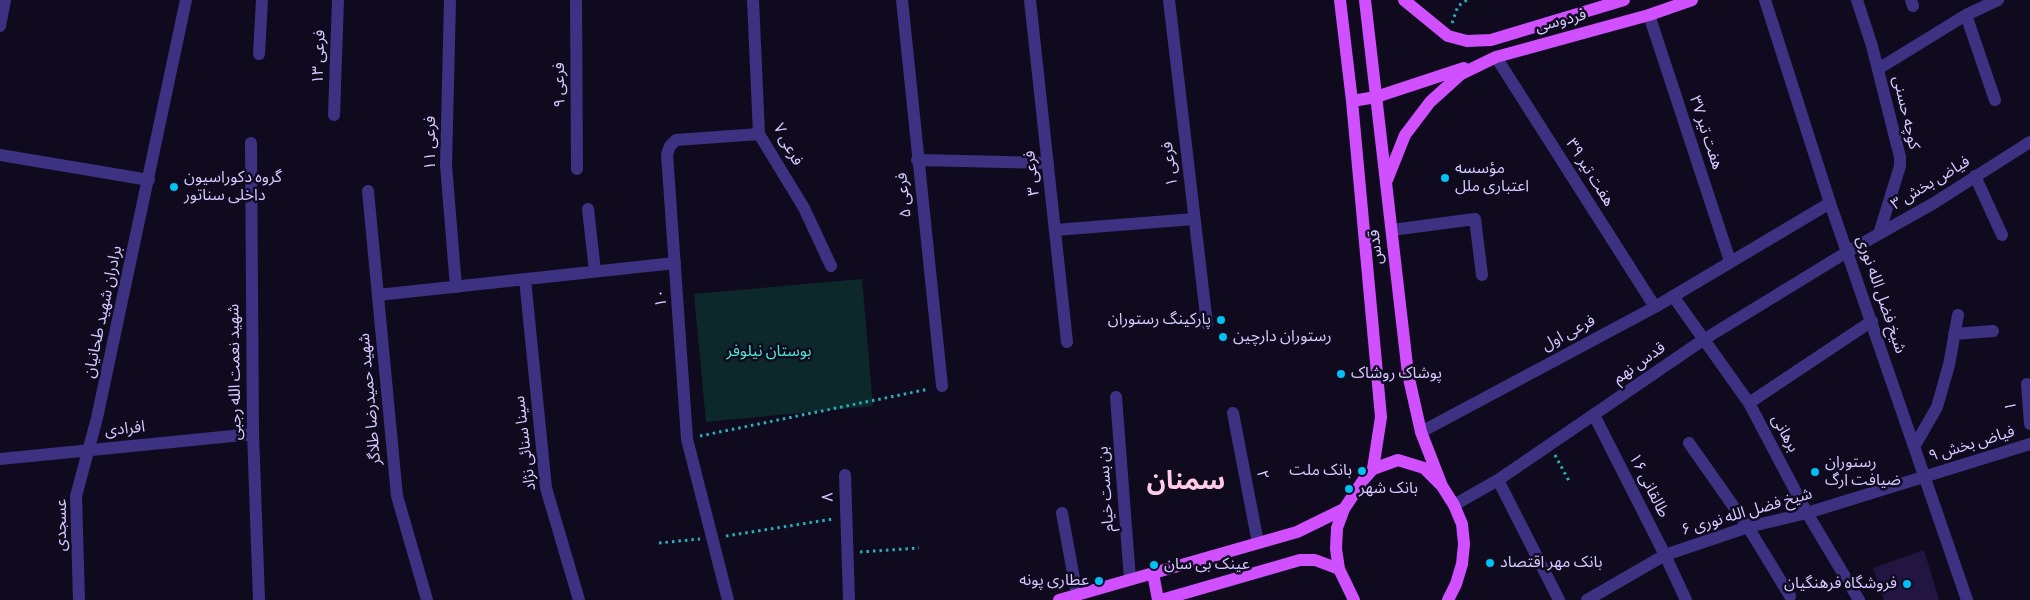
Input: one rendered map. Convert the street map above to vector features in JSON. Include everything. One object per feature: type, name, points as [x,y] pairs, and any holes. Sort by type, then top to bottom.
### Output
[{"type":"main road","name":"قدس","points":[[1340,0],[1352,101],[1381,417],[1373,469]]},
{"type":"main road","name":"قدس","points":[[1365,0],[1408,374],[1421,432],[1442,486]]},
{"type":"main road","name":"فردوسی","points":[[1404,0],[1448,36],[1467,42],[1491,40],[1624,0]]},
{"type":"main road","name":"فردوسی","points":[[1352,101],[1376,97],[1496,57],[1649,15],[1692,0]]},
{"type":"main road","name":"فردوسی","points":[[1386,183],[1405,135],[1430,102],[1461,74],[1496,57]]},
{"type":"main road","points":[[1354,600],[1339,569],[1336,548],[1337,528],[1344,509],[1356,489],[1373,469],[1398,460],[1424,468],[1442,486],[1454,505],[1462,524],[1464,544],[1462,564],[1456,584],[1448,600]]},
{"type":"main road","points":[[1059,600],[1297,532],[1344,509]]},
{"type":"main road","points":[[1153,573],[1160,600],[1300,560],[1315,560],[1339,569]]},
{"type":"street","points":[[0,26],[5,0]]},
{"type":"street","name":"برادران شهید طحانیان","points":[[88,450],[149,180],[186,0]]},
{"type":"street","points":[[259,54],[262,0]]},
{"type":"street","name":"فرعی ۱۳","points":[[334,114],[338,0]]},
{"type":"street","name":"فرعی ۱۱","points":[[450,0],[446,165],[456,287]]},
{"type":"street","name":"فرعی ۹","points":[[576,0],[577,170]]},
{"type":"street","name":"فرعی ۷","points":[[753,0],[759,134],[804,208],[830,266]]},
{"type":"street","name":"فرعی ۵","points":[[902,0],[917,160],[942,386]]},
{"type":"street","name":"فرعی ۳","points":[[1030,0],[1067,342]]},
{"type":"street","name":"فرعی ۱","points":[[1169,0],[1207,324]]},
{"type":"street","name":"شیخ فضل الله نوری","points":[[1765,0],[1830,203],[1967,600]]},
{"type":"street","name":"کوچه حسنی","points":[[1857,0],[1878,69],[1898,147],[1900,166],[1879,234]]},
{"type":"street","points":[[1878,69],[1966,15],[1998,0]]},
{"type":"street","name":"هفت تیر ۳۷","points":[[1649,15],[1730,261]]},
{"type":"street","points":[[1966,15],[1995,100]]},
{"type":"street","name":"هفت تیر ۳۹","points":[[1496,57],[1654,307]]},
{"type":"street","name":"۱۰","points":[[728,600],[687,439],[667,154],[670,146],[676,140],[759,134]]},
{"type":"street","name":"فیاض بخش ۳","points":[[1847,252],[2030,142]]},
{"type":"street","name":"شهید نعمت الله رجبی","points":[[250,143],[253,434],[259,600]]},
{"type":"street","points":[[0,155],[149,180]]},
{"type":"street","points":[[917,160],[1048,163]]},
{"type":"street","points":[[1975,176],[2002,235]]},
{"type":"street","name":"شهید حمیدرضا طلاگر","points":[[368,191],[397,496],[427,600]]},
{"type":"street","name":"فرعی اول","points":[[1421,432],[1654,307],[1830,203]]},
{"type":"street","points":[[588,209],[595,272]]},
{"type":"street","points":[[1055,230],[1194,219]]},
{"type":"street","points":[[1392,230],[1475,219],[1482,275]]},
{"type":"street","name":"قدس نهم","points":[[1454,505],[1498,480],[1703,340],[1847,252]]},
{"type":"street","points":[[378,295],[676,262]]},
{"type":"street","name":"سینا سنائی نژاد","points":[[525,279],[546,488],[579,600]]},
{"type":"street","name":"برهانی","points":[[1673,296],[1749,403],[1807,513],[1859,600]]},
{"type":"street","points":[[1914,446],[1937,407],[1958,315]]},
{"type":"street","points":[[1749,403],[1872,321]]},
{"type":"street","points":[[1954,334],[1993,331]]},
{"type":"street","name":"۱","points":[[2026,384],[2030,424]]},
{"type":"street","name":"بن بست خیام","points":[[1116,397],[1130,579]]},
{"type":"street","name":"۲","points":[[1233,413],[1258,542]]},
{"type":"street","name":"طالقانی ۱۶","points":[[1594,415],[1686,600]]},
{"type":"street","name":"افرادی","points":[[0,459],[253,434]]},
{"type":"street","points":[[1689,442],[1748,527],[1790,596]]},
{"type":"street","name":"فیاض بخش ۹","points":[[1924,477],[2030,444]]},
{"type":"street","name":"عسجدی","points":[[79,600],[76,496],[88,450]]},
{"type":"street","name":"۸","points":[[845,475],[850,600]]},
{"type":"street","name":"شیخ فضل الله نوری ۶","points":[[1587,600],[1665,555],[1748,527],[1807,513],[1924,477]]},
{"type":"street","points":[[1498,480],[1559,600]]},
{"type":"street","points":[[1062,513],[1078,595]]},
{"type":"path","points":[[1448,36],[1458,6],[1467,0]]},
{"type":"path","points":[[687,439],[942,386]]},
{"type":"path","points":[[1550,445],[1569,481]]},
{"type":"path","points":[[659,543],[712,538],[846,517]]},
{"type":"path","points":[[847,554],[919,548]]},
{"type":"green space","name":"بوستان نیلوفر","points":[[862,279],[873,406],[706,422],[694,294]]},
{"type":"building","name":"فروشگاه فرهنگیان","points":[[1924,550],[1939,600],[1884,600],[1873,568]]},
{"type":"place","name":"مؤسسه اعتباری ملل","points":[[1445,178]]},
{"type":"place","name":"گروه دکوراسیون داخلی سناتور","points":[[174,187]]},
{"type":"place","name":"پارکینگ رستوران","points":[[1221,320]]},
{"type":"place","name":"رستوران دارچین","points":[[1223,337]]},
{"type":"place","name":"پوشاک روشاک","points":[[1341,374]]},
{"type":"place","name":"بانک ملت","points":[[1362,471]]},
{"type":"place","name":"رستوران ضیافت ارگ","points":[[1815,472]]},
{"type":"place","name":"بانک شهر","points":[[1349,489]]},
{"type":"place","name":"بانک مهر اقتصاد","points":[[1490,563]]},
{"type":"place","name":"عینک بی سان","points":[[1154,565]]},
{"type":"place","name":"عطاری پونه","points":[[1099,581]]},
{"type":"place","name":"فروشگاه فرهنگیان","points":[[1907,584]]},
{"type":"district","name":"سمنان","points":[[1186,483]]}]
